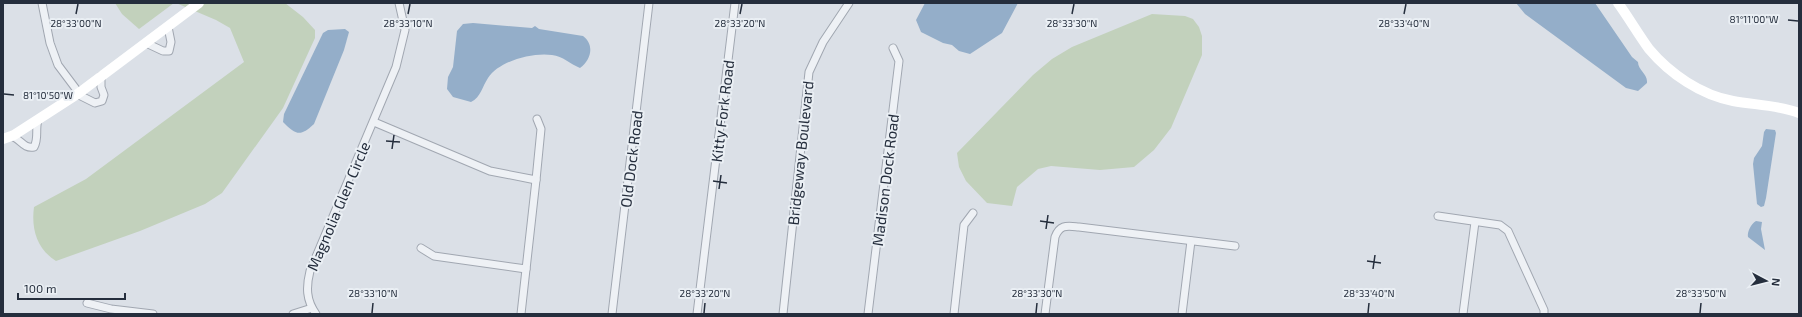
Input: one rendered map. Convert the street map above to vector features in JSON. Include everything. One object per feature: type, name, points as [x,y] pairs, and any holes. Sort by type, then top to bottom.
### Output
[{"type":"street","points":[[42,3],[50,43],[58,65],[78,93],[95,103],[102,101],[104,94],[101,87],[101,76]]},
{"type":"street","points":[[7,138],[38,120],[78,93],[199,3]]},
{"type":"street","name":"Magnolia Glen Circle","points":[[314,311],[308,298],[306,284],[310,271],[396,67],[405,30],[399,3]]},
{"type":"street","name":"Old Dock Road","points":[[612,314],[649,3]]},
{"type":"street","name":"Kitty Fork Road","points":[[698,314],[735,3]]},
{"type":"street","name":"Bridgeway Boulevard","points":[[783,314],[809,72],[823,42],[849,3]]},
{"type":"street","points":[[1618,3],[1649,48],[1665,66],[1681,79],[1719,97],[1789,108],[1799,107]]},
{"type":"street","points":[[146,43],[163,51],[169,51],[172,42],[168,27]]},
{"type":"street","name":"Madison Dock Road","points":[[868,314],[899,61],[893,48]]},
{"type":"street","points":[[1789,108],[1799,113]]},
{"type":"street","points":[[521,314],[536,180],[540,129],[537,119]]},
{"type":"street","points":[[7,138],[19,140],[24,146],[30,148],[34,147],[37,140],[36,130],[38,120]]},
{"type":"street","name":"Magnolia Glen Circle","points":[[374,122],[490,171],[536,180]]},
{"type":"street","points":[[954,314],[964,225],[973,213]]},
{"type":"street","points":[[1438,216],[1500,225],[1508,231],[1544,310],[1544,314]]},
{"type":"street","points":[[1464,314],[1476,222]]},
{"type":"street","points":[[1045,314],[1055,236],[1058,229],[1062,226],[1235,246]]},
{"type":"street","points":[[1182,314],[1191,241]]},
{"type":"street","points":[[421,248],[434,256],[526,269]]},
{"type":"street","points":[[87,303],[111,309],[153,314]]},
{"type":"street","points":[[293,314],[314,311]]},
{"type":"green space","points":[[115,3],[174,3],[139,29],[122,14]]},
{"type":"green space","points":[[176,3],[285,3],[303,17],[315,30],[315,38],[283,108],[222,193],[205,204],[140,231],[56,261],[44,251],[37,238],[33,215],[34,207],[86,179],[244,62],[230,28],[216,20]]},
{"type":"green space","points":[[1152,14],[1185,16],[1193,19],[1199,27],[1202,36],[1202,55],[1171,128],[1154,150],[1134,167],[1100,170],[1051,166],[1038,169],[1017,187],[1012,206],[987,203],[966,181],[959,167],[957,153],[1033,75],[1052,59],[1072,47]]},
{"type":"water","points":[[925,3],[1018,3],[1002,33],[970,54],[959,51],[952,45],[943,43],[921,32],[916,20]]},
{"type":"water","points":[[1516,3],[1595,3],[1632,57],[1638,62],[1638,65],[1646,77],[1647,83],[1638,91],[1626,88],[1525,14]]},
{"type":"water","points":[[473,23],[532,28],[535,26],[539,29],[583,36],[589,44],[589,57],[580,68],[560,57],[552,55],[544,54],[526,56],[508,62],[493,72],[479,95],[471,102],[453,97],[447,89],[448,77],[453,67],[457,31],[463,24]]},
{"type":"water","points":[[345,29],[349,32],[344,50],[314,124],[301,133],[291,130],[283,122],[284,114],[323,33],[328,30]]},
{"type":"water","points":[[1766,129],[1775,130],[1776,133],[1766,198],[1764,206],[1761,207],[1757,204],[1753,164],[1754,158],[1762,146],[1764,132]]},
{"type":"water","points":[[1756,221],[1762,222],[1761,229],[1765,250],[1748,237],[1752,224]]}]
